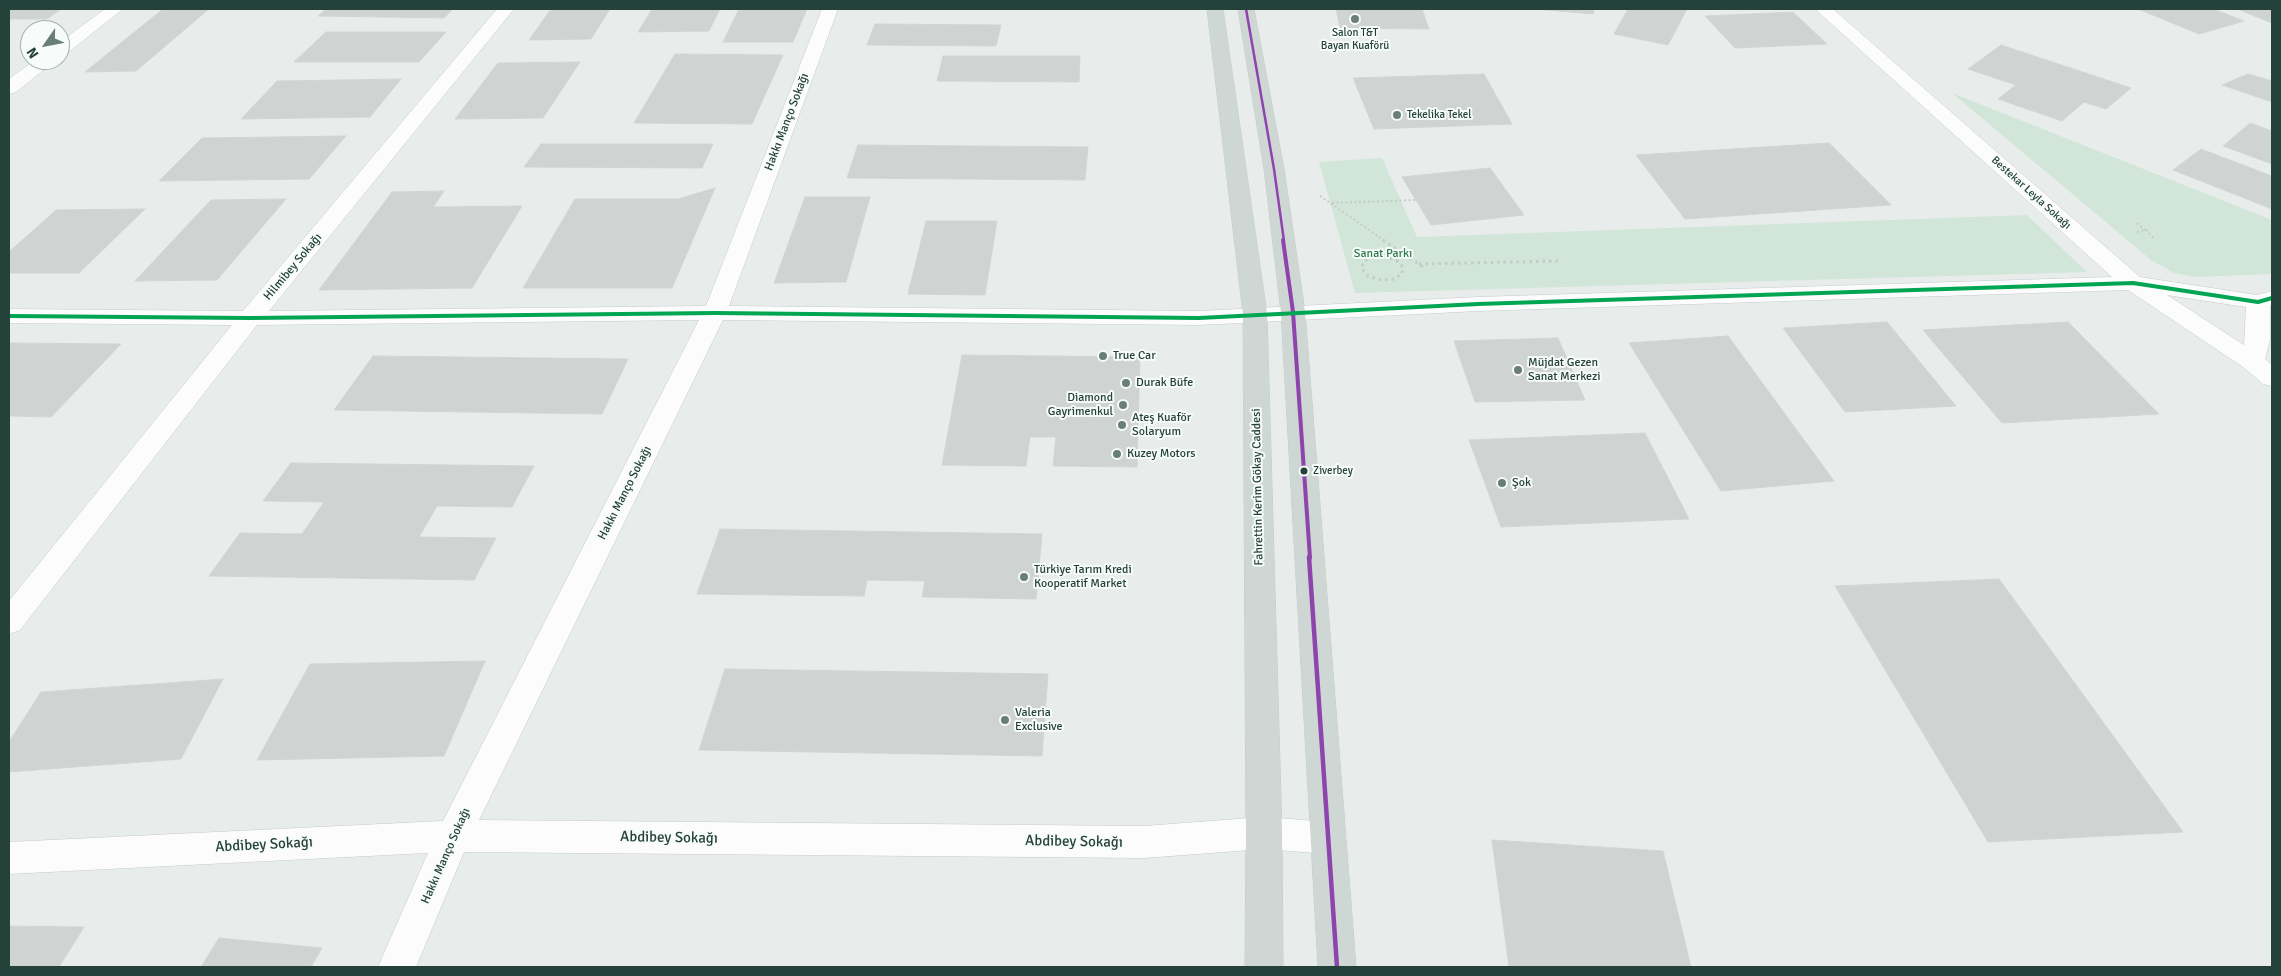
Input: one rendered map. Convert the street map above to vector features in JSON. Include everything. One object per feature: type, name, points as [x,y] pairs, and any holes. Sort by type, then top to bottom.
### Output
[{"type":"main road","name":"Fahrettin Kerim Gökay Caddesi","points":[[1215,9],[1255,314],[1264,833],[1264,967]]},
{"type":"main road","points":[[1246,9],[1274,169],[1293,312],[1337,967]]},
{"type":"street","points":[[70,43],[115,9]]},
{"type":"street","name":"Hilmibey Sokağı","points":[[9,622],[250,318],[506,9]]},
{"type":"street","name":"Hakkı Manço Sokağı","points":[[396,967],[453,836],[715,313],[830,9]]},
{"type":"street","name":"Bestekar Leyla Sokağı","points":[[1823,9],[2133,282],[2252,361],[2272,378]]},
{"type":"street","points":[[9,88],[33,70]]},
{"type":"street","points":[[9,316],[250,318],[715,313],[1199,318],[1478,304],[2133,282],[2265,300],[2252,361]]},
{"type":"street","name":"Abdibey Sokağı","points":[[9,858],[453,836],[1144,842],[1264,833],[1329,838]]},
{"type":"path","points":[[1274,169],[1331,203],[1405,256],[1478,304]]},
{"type":"path","points":[[1331,203],[1416,200]]},
{"type":"path","points":[[2137,223],[2146,230]]},
{"type":"path","points":[[1396,260],[1403,267],[1402,274],[1394,279],[1381,280],[1368,276],[1362,269],[1363,262],[1372,257],[1384,256],[1396,260],[1405,256]]},
{"type":"green space","points":[[1952,93],[2272,220],[2272,274],[2196,277],[2174,273],[2151,260]]},
{"type":"green space","name":"Sanat Parkı","points":[[1382,158],[1417,237],[2027,215],[2087,272],[1355,293],[1319,162]]},
{"type":"building","points":[[9,9],[61,9],[47,19],[9,19]]},
{"type":"building","points":[[163,9],[209,9],[136,71],[85,72]]},
{"type":"building","points":[[326,9],[453,9],[444,18],[318,16]]},
{"type":"building","points":[[551,9],[610,9],[591,39],[529,40]]},
{"type":"building","points":[[652,9],[720,9],[709,31],[638,32]]},
{"type":"building","points":[[739,9],[807,9],[793,42],[723,42]]},
{"type":"building","points":[[1336,9],[1422,9],[1429,29],[1340,28]]},
{"type":"building","points":[[1533,9],[1593,9],[1594,14]]},
{"type":"building","points":[[1628,9],[1687,9],[1668,45],[1614,34]]},
{"type":"building","points":[[2138,9],[2213,9],[2244,21],[2199,34]]},
{"type":"building","points":[[2237,9],[2272,9],[2272,23]]},
{"type":"building","points":[[1793,12],[1827,44],[1735,48],[1705,16]]},
{"type":"building","points":[[875,24],[1001,25],[996,46],[867,45]]},
{"type":"building","points":[[326,32],[446,32],[419,62],[294,62]]},
{"type":"building","points":[[2001,45],[2131,88],[2106,109],[2084,102],[2062,121],[1998,99],[2016,85],[1968,69]]},
{"type":"building","points":[[675,54],[783,55],[752,124],[634,123]]},
{"type":"building","points":[[943,56],[1080,56],[1079,82],[937,81]]},
{"type":"building","points":[[580,62],[543,118],[455,119],[498,63]]},
{"type":"building","points":[[1484,74],[1512,124],[1374,129],[1353,78]]},
{"type":"building","points":[[2248,74],[2272,81],[2272,102],[2222,85]]},
{"type":"building","points":[[401,79],[370,117],[241,119],[277,81]]},
{"type":"building","points":[[2250,123],[2272,131],[2272,164],[2223,146]]},
{"type":"building","points":[[346,136],[309,179],[159,181],[202,138]]},
{"type":"building","points":[[1829,143],[1891,205],[1685,219],[1636,155]]},
{"type":"building","points":[[541,144],[713,144],[702,168],[524,167]]},
{"type":"building","points":[[858,145],[1088,147],[1085,180],[847,178]]},
{"type":"building","points":[[2201,149],[2272,176],[2272,209],[2173,170]]},
{"type":"building","points":[[1490,168],[1524,215],[1431,225],[1402,177]]},
{"type":"building","points":[[715,188],[672,288],[523,288],[575,199],[678,199]]},
{"type":"building","points":[[444,191],[433,207],[522,206],[472,288],[319,290],[392,192]]},
{"type":"building","points":[[805,197],[870,197],[846,282],[774,283]]},
{"type":"building","points":[[286,199],[217,280],[135,281],[211,200]]},
{"type":"building","points":[[145,209],[79,273],[9,273],[9,252],[56,210]]},
{"type":"building","points":[[926,221],[997,221],[985,295],[908,294]]},
{"type":"building","points":[[1887,322],[1956,406],[1845,412],[1783,328]]},
{"type":"building","points":[[2068,322],[2159,414],[2002,423],[1923,330]]},
{"type":"building","points":[[1728,336],[1834,481],[1721,491],[1629,343]]},
{"type":"building","name":"Müjdat Gezen Sanat Merkezi","points":[[1558,338],[1585,400],[1475,402],[1454,341]]},
{"type":"building","points":[[9,343],[121,344],[51,417],[9,416]]},
{"type":"building","points":[[962,355],[1140,357],[1137,467],[1053,466],[1056,437],[1030,437],[1026,466],[942,465]]},
{"type":"building","points":[[373,356],[628,359],[602,414],[334,410]]},
{"type":"building","points":[[1645,433],[1689,519],[1501,527],[1469,440]]},
{"type":"building","points":[[291,463],[534,466],[512,507],[437,506],[419,537],[496,538],[474,580],[209,576],[240,533],[302,534],[324,502],[263,501]]},
{"type":"building","points":[[720,529],[1042,534],[1036,599],[922,597],[925,581],[867,580],[864,596],[697,594]]},
{"type":"building","points":[[1999,579],[2183,832],[1988,842],[1835,586]]},
{"type":"building","points":[[485,661],[444,756],[257,760],[310,664]]},
{"type":"building","points":[[725,669],[1048,674],[1042,756],[699,750]]},
{"type":"building","points":[[223,679],[181,759],[9,772],[9,742],[41,692]]},
{"type":"building","points":[[1492,840],[1663,851],[1691,967],[1509,967]]},
{"type":"building","points":[[9,926],[84,927],[59,967],[9,967]]},
{"type":"building","points":[[219,938],[322,948],[311,967],[201,967]]},
{"type":"transit line","points":[[1246,9],[1274,169],[1293,312],[1337,967]]},
{"type":"transit line","points":[[9,316],[250,318],[715,313],[1199,318],[1478,304],[2133,283],[2258,302],[2272,298]]},
{"type":"place","name":"Salon T&T Bayan Kuaförü","points":[[1355,19]]},
{"type":"place","name":"Tekelika Tekel","points":[[1397,115]]},
{"type":"place","name":"True Car","points":[[1103,356]]},
{"type":"place","name":"Müjdat Gezen Sanat Merkezi","points":[[1518,370]]},
{"type":"place","name":"Durak Büfe","points":[[1126,383]]},
{"type":"place","name":"Diamond Gayrimenkul","points":[[1123,405]]},
{"type":"place","name":"Ateş Kuaför Solaryum","points":[[1122,425]]},
{"type":"place","name":"Kuzey Motors","points":[[1117,454]]},
{"type":"place","name":"Ziverbey","points":[[1304,471]]},
{"type":"place","name":"Şok","points":[[1502,483]]},
{"type":"place","name":"Türkiye Tarım Kredi Kooperatif Market","points":[[1024,577]]},
{"type":"place","name":"Valeria Exclusive","points":[[1005,720]]}]
